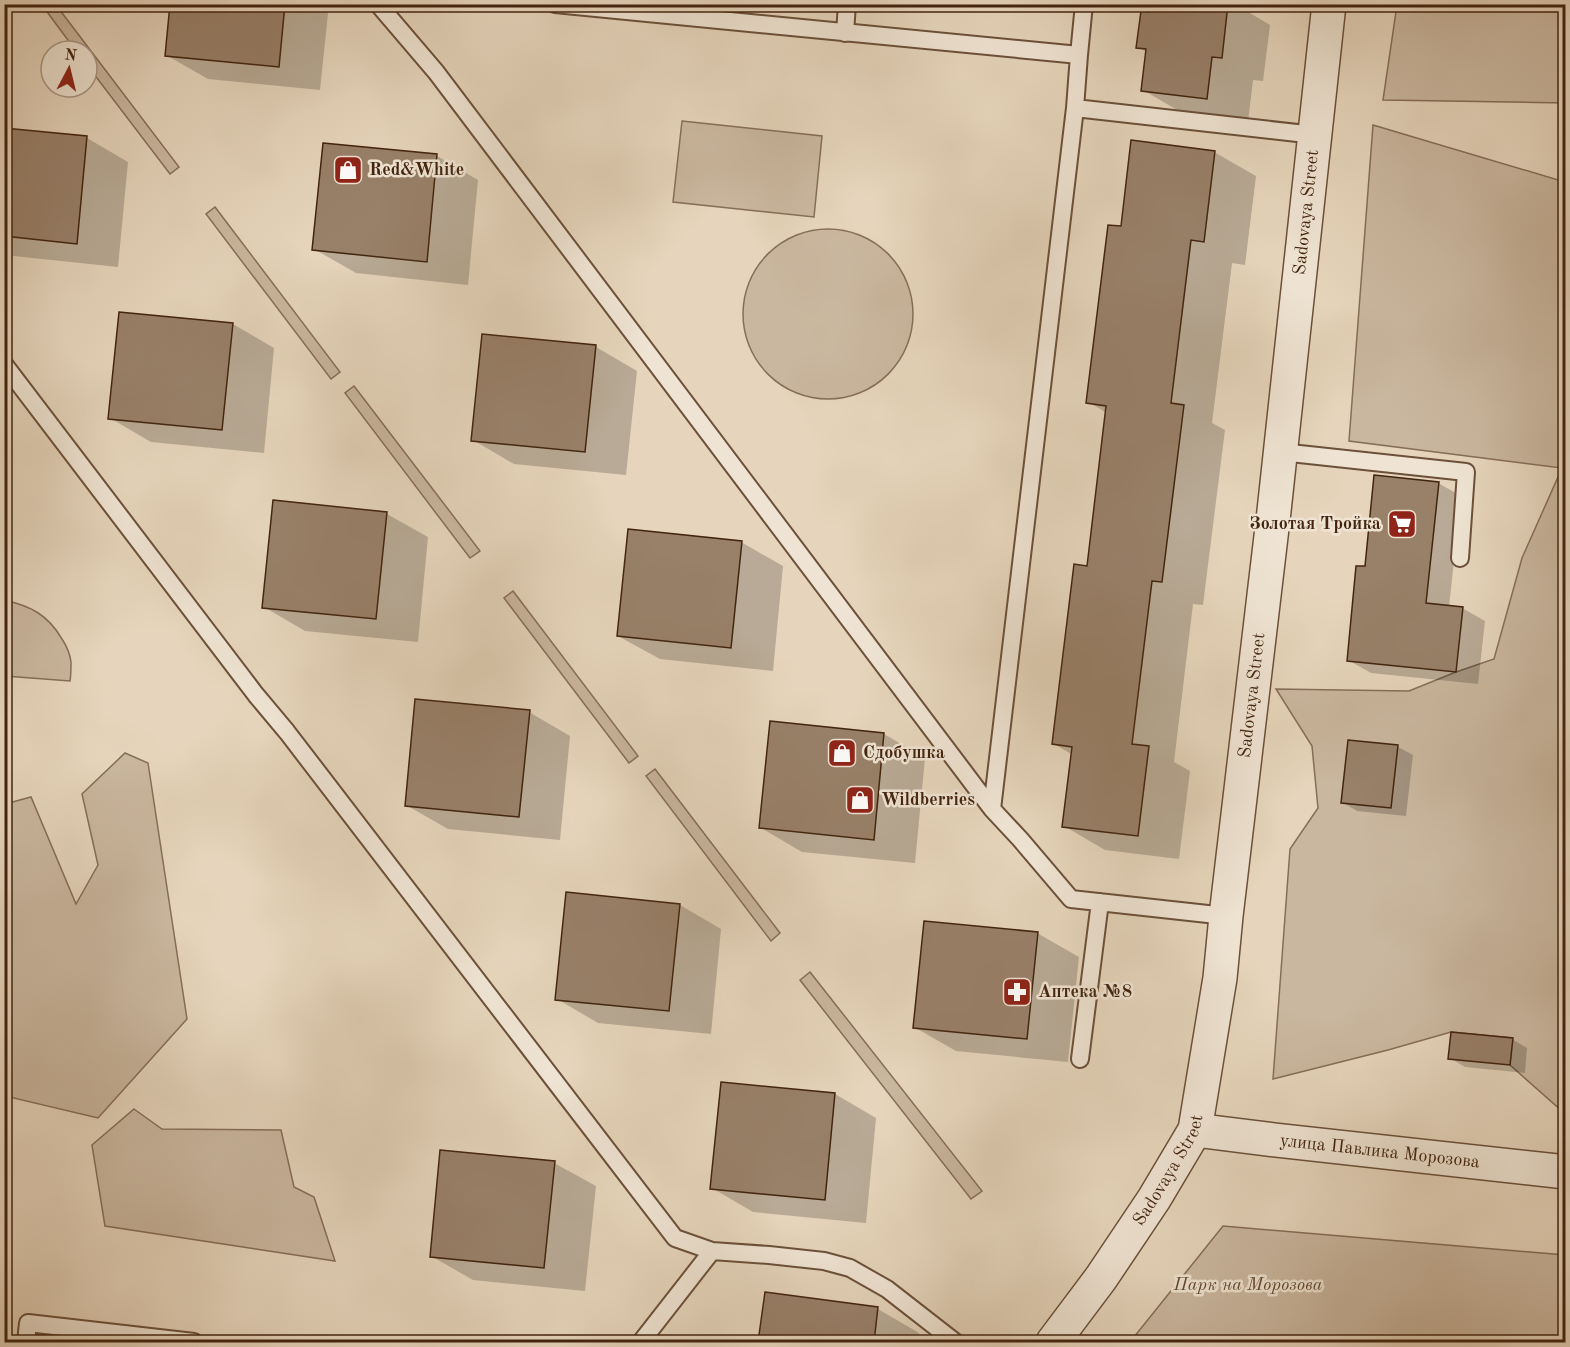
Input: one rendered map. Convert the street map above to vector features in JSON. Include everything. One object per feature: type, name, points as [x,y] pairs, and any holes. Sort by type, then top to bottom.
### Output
[{"type":"street","name":"Sadovaya Street","points":[[1053,1342],[1101,1278],[1154,1199],[1195,1130],[1220,978],[1281,452],[1329,4]]},
{"type":"street","name":"улица Павлика Морозова","points":[[1195,1130],[1566,1172]]},
{"type":"lane","points":[[378,4],[436,72],[992,809],[1020,838],[1071,899],[1226,916]]},
{"type":"lane","points":[[555,4],[609,7],[845,33],[1079,55]]},
{"type":"lane","points":[[845,33],[847,4]]},
{"type":"lane","points":[[992,809],[1075,108],[1084,4]]},
{"type":"lane","points":[[1075,108],[1316,135]]},
{"type":"lane","points":[[4,364],[675,1238],[712,1251],[824,1261],[850,1268],[888,1289],[955,1342]]},
{"type":"lane","points":[[1281,452],[1466,472],[1460,558]]},
{"type":"lane","points":[[1080,1059],[1100,902]]},
{"type":"lane","points":[[641,1342],[712,1251]]},
{"type":"lane","points":[[26,1342],[28,1323],[194,1342]]},
{"type":"green space","points":[[51,4],[56,5],[82,39],[67,39],[45,9]]},
{"type":"green space","points":[[1397,5],[1565,5],[1565,103],[1383,100]]},
{"type":"green space","points":[[99,62],[179,167],[170,174],[99,81]]},
{"type":"green space","points":[[682,121],[822,136],[814,217],[673,202]]},
{"type":"green space","points":[[1373,125],[1565,182],[1565,1112],[1510,1065],[1512,1038],[1451,1032],[1273,1079],[1290,849],[1318,808],[1312,746],[1276,689],[1409,691],[1494,659],[1522,558],[1562,468],[1349,441]]},
{"type":"green space","points":[[215,207],[340,372],[331,379],[206,214]]},
{"type":"green space","points":[[828,229],[845,230],[861,235],[888,254],[907,281],[912,297],[912,331],[907,347],[888,374],[861,393],[845,398],[828,399],[811,398],[795,393],[768,374],[749,347],[744,331],[743,314],[744,297],[749,281],[768,254],[795,235],[811,230]]},
{"type":"green space","points":[[354,386],[480,551],[470,558],[345,393]]},
{"type":"green space","points":[[513,591],[638,756],[629,763],[504,598]]},
{"type":"green space","points":[[4,600],[38,613],[57,631],[70,656],[70,681],[5,676]]},
{"type":"green space","points":[[125,753],[148,763],[187,1019],[98,1118],[5,1096],[5,804],[31,797],[76,904],[98,865],[82,794]]},
{"type":"green space","points":[[655,769],[780,933],[771,941],[646,776]]},
{"type":"green space","points":[[810,972],[982,1191],[971,1199],[800,980]]},
{"type":"green space","points":[[134,1109],[162,1129],[281,1130],[294,1187],[314,1197],[335,1261],[105,1226],[92,1145]]},
{"type":"green space","name":"Парк на Морозова","points":[[1223,1226],[1565,1255],[1565,1342],[1130,1342]]},
{"type":"building","points":[[170,4],[285,4],[279,67],[165,56]]},
{"type":"building","points":[[1150,4],[1228,4],[1222,58],[1212,57],[1207,99],[1141,91],[1146,49],[1136,48],[1141,11],[1150,12]]},
{"type":"building","points":[[4,128],[87,136],[77,244],[4,236]]},
{"type":"building","points":[[1131,140],[1215,151],[1204,242],[1191,240],[1171,403],[1184,405],[1162,582],[1152,581],[1132,744],[1149,746],[1138,836],[1062,827],[1072,747],[1052,744],[1074,564],[1087,566],[1106,406],[1086,403],[1108,225],[1121,226]]},
{"type":"building","points":[[323,143],[437,154],[427,262],[312,250]]},
{"type":"building","points":[[119,312],[233,323],[222,430],[108,419]]},
{"type":"building","points":[[482,334],[596,345],[585,452],[471,441]]},
{"type":"building","points":[[1374,475],[1439,482],[1426,603],[1463,607],[1456,672],[1347,661],[1356,566],[1365,566]]},
{"type":"building","points":[[273,500],[387,512],[376,619],[262,608]]},
{"type":"building","points":[[628,529],[742,541],[731,648],[617,636]]},
{"type":"building","points":[[415,699],[530,710],[519,817],[405,806]]},
{"type":"building","points":[[770,721],[884,733],[874,840],[759,828]]},
{"type":"building","points":[[1348,740],[1398,745],[1391,808],[1341,803]]},
{"type":"building","points":[[566,892],[680,904],[669,1011],[555,1000]]},
{"type":"building","points":[[924,921],[1038,932],[1027,1039],[913,1028]]},
{"type":"building","points":[[1451,1032],[1513,1038],[1510,1065],[1448,1059]]},
{"type":"building","points":[[721,1082],[835,1093],[825,1200],[710,1189]]},
{"type":"building","points":[[440,1150],[555,1161],[544,1268],[430,1257]]},
{"type":"building","points":[[765,1292],[878,1307],[874,1342],[758,1342]]},
{"type":"place","name":"Red&White","points":[[348,170]]},
{"type":"place","name":"Золотая Тройка","points":[[1402,524]]},
{"type":"place","name":"Сдобушка","points":[[842,753]]},
{"type":"place","name":"Wildberries","points":[[860,800]]},
{"type":"place","name":"Аптека №8","points":[[1017,992]]}]
